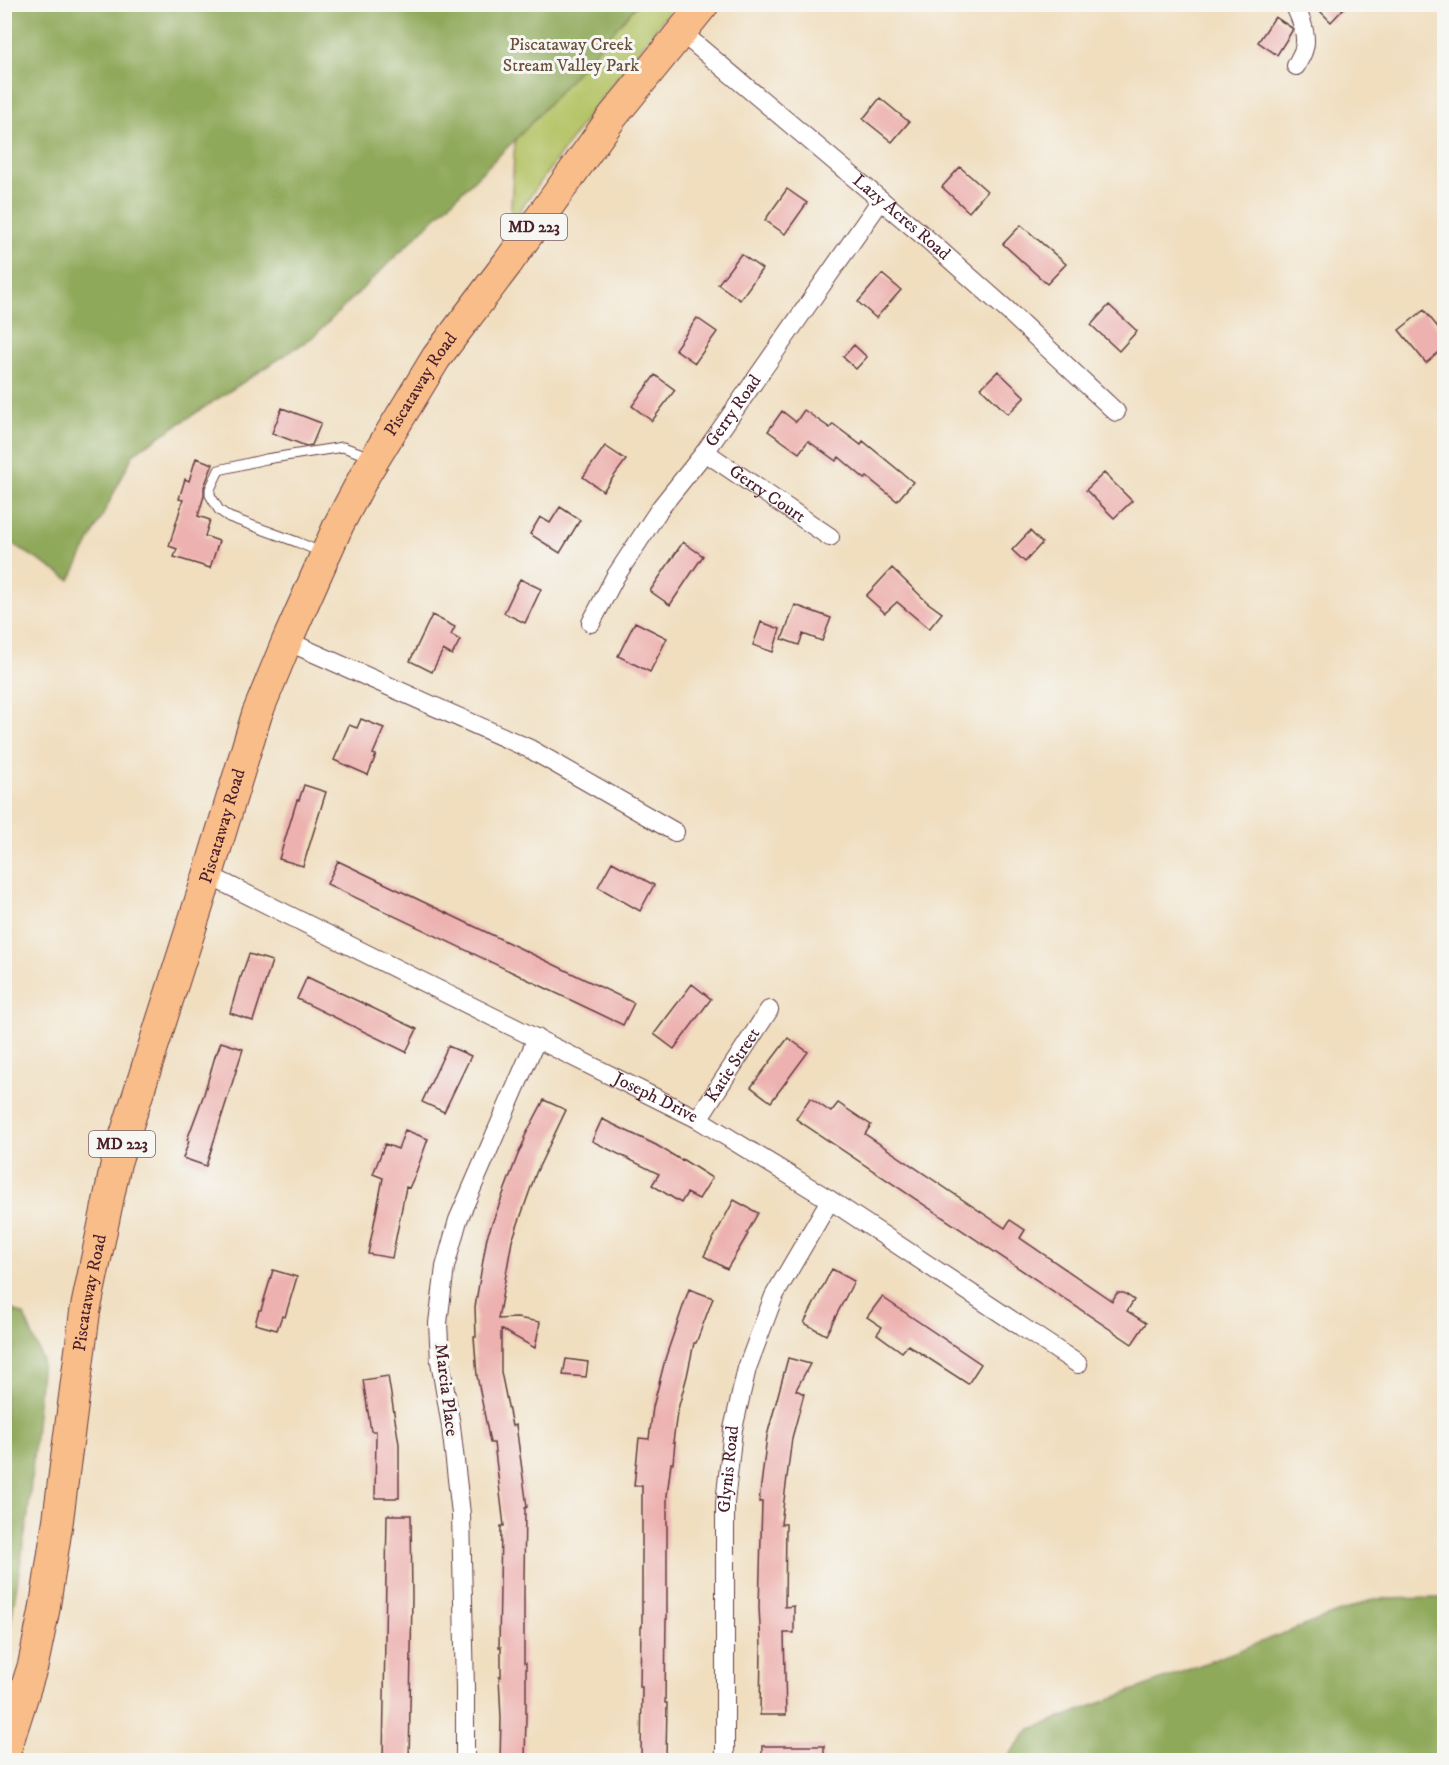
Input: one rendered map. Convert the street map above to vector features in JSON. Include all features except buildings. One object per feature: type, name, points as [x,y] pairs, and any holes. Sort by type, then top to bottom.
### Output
[{"type":"main road","name":"Piscataway Road","points":[[4,1756],[33,1665],[44,1612],[85,1312],[116,1163],[257,714],[339,524],[375,458],[436,358],[507,264],[613,116],[704,4]]},
{"type":"street","points":[[1294,4],[1304,30],[1305,47],[1296,66]]},
{"type":"street","name":"Lazy Acres Road","points":[[681,32],[881,200],[999,303],[1116,412]]},
{"type":"street","name":"Gerry Road","points":[[591,623],[615,577],[661,507],[705,452],[881,200]]},
{"type":"street","name":"Gerry Court","points":[[705,452],[830,537]]},
{"type":"street","points":[[287,641],[530,749],[675,832]]},
{"type":"street","name":"Joseph Drive","points":[[208,875],[698,1119],[830,1200],[1078,1364]]},
{"type":"street","name":"Katie Street","points":[[698,1119],[769,1010]]},
{"type":"street","name":"Marcia Place","points":[[465,1761],[461,1514],[451,1426],[440,1361],[438,1323],[445,1268],[458,1220],[537,1038]]},
{"type":"street","name":"Glynis Road","points":[[725,1761],[725,1503],[733,1430],[747,1368],[774,1296],[830,1200]]},
{"type":"lane","points":[[325,554],[229,517],[219,510],[210,495],[214,479],[219,470],[266,459],[343,447],[375,458]]},
{"type":"green space","points":[[4,5],[637,5],[524,131],[313,337],[134,453],[70,580],[5,539]]},
{"type":"green space","name":"Piscataway Creek Stream Valley Park","points":[[523,5],[674,5],[596,105],[510,224]]},
{"type":"green space","points":[[5,1306],[24,1315],[42,1359],[28,1516],[5,1649]]},
{"type":"green space","points":[[1444,1598],[1444,1760],[1005,1760],[1029,1730],[1374,1599]]}]
